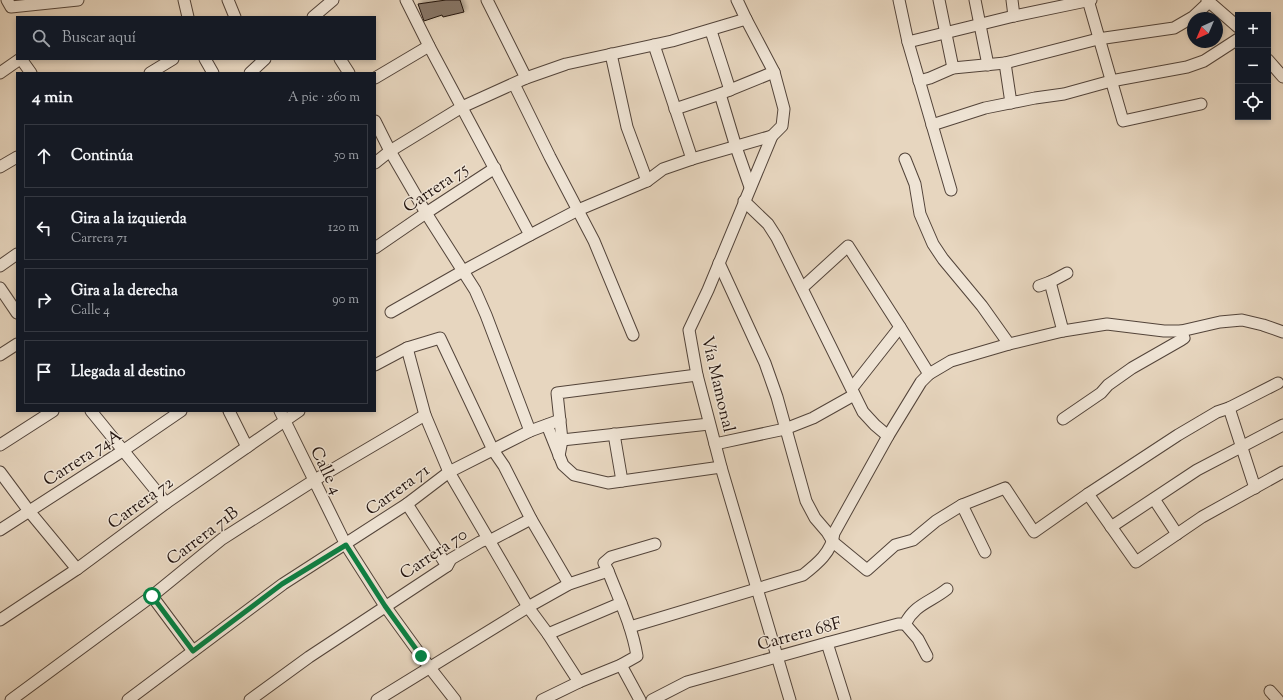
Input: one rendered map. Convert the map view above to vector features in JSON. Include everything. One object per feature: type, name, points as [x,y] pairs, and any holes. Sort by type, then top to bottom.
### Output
[{"type":"street","points":[[9,4],[78,0]]},
{"type":"street","points":[[184,0],[188,16]]},
{"type":"street","points":[[228,0],[235,16]]},
{"type":"street","points":[[315,16],[333,0]]},
{"type":"street","points":[[406,0],[530,235]]},
{"type":"street","points":[[488,0],[526,78]]},
{"type":"street","name":"Vía Mamonal","points":[[738,0],[746,19],[774,72],[784,109],[782,126],[772,136],[689,330],[697,375],[709,424],[790,700]]},
{"type":"street","points":[[899,0],[908,42],[952,190]]},
{"type":"street","points":[[939,0],[944,33],[953,68]]},
{"type":"street","points":[[975,0],[988,65]]},
{"type":"street","points":[[1012,0],[1014,16]]},
{"type":"street","points":[[908,42],[1014,16],[1089,0],[1098,39],[1123,121],[1201,104]]},
{"type":"street","points":[[919,81],[953,68],[1006,63],[1098,39],[1174,28],[1193,17],[1208,1],[1235,24]]},
{"type":"street","points":[[376,162],[390,151],[462,108],[526,78],[566,64],[711,31],[746,19]]},
{"type":"street","points":[[711,31],[736,147],[750,187]]},
{"type":"street","points":[[932,125],[985,108],[1064,94],[1111,81],[1187,67],[1204,62],[1235,41]]},
{"type":"street","points":[[654,45],[692,159]]},
{"type":"street","points":[[376,77],[429,46]]},
{"type":"street","points":[[611,54],[627,127],[647,181]]},
{"type":"street","points":[[0,73],[20,60]]},
{"type":"street","points":[[22,60],[30,72]]},
{"type":"street","points":[[152,72],[171,60]]},
{"type":"street","points":[[206,60],[212,72]]},
{"type":"street","points":[[254,68],[264,60]]},
{"type":"street","points":[[341,60],[348,72]]},
{"type":"street","points":[[1006,63],[1011,103]]},
{"type":"street","points":[[1271,63],[1283,77]]},
{"type":"street","points":[[675,109],[725,92],[774,72]]},
{"type":"street","points":[[514,84],[594,241],[633,336]]},
{"type":"street","points":[[376,123],[390,151],[426,212],[475,290],[486,314],[530,431]]},
{"type":"street","points":[[391,312],[530,235],[578,210],[647,181],[663,169],[772,136]]},
{"type":"street","points":[[0,167],[16,158]]},
{"type":"street","points":[[904,159],[915,184],[920,214],[933,244],[943,259],[982,306],[1009,344]]},
{"type":"street","name":"Carrera 75","points":[[376,247],[426,212],[495,168]]},
{"type":"street","points":[[744,201],[768,224],[777,238],[863,412],[868,419],[888,436]]},
{"type":"street","points":[[802,288],[848,246],[929,374]]},
{"type":"street","points":[[0,266],[16,255]]},
{"type":"street","points":[[719,262],[761,353],[777,397],[806,501],[833,542],[868,570],[895,545],[913,540],[936,521],[962,505],[1006,488],[1034,532],[1088,494],[1178,435],[1217,412],[1229,408],[1278,383]]},
{"type":"street","points":[[1039,286],[1067,273]]},
{"type":"street","points":[[1050,282],[1064,332]]},
{"type":"street","points":[[0,288],[16,312]]},
{"type":"street","points":[[630,627],[803,575],[818,562],[831,547],[834,533],[888,436],[921,382],[929,374],[944,364],[958,358],[1009,344],[1107,324],[1164,332],[1181,331],[1220,322],[1242,320],[1263,324],[1283,332]]},
{"type":"street","points":[[715,444],[785,429],[813,418],[853,392],[900,327]]},
{"type":"street","points":[[1063,419],[1101,393],[1108,385],[1132,368],[1184,338],[1181,331]]},
{"type":"street","points":[[376,364],[407,348],[440,338],[493,450],[504,466],[531,519],[569,584]]},
{"type":"street","points":[[0,355],[16,345]]},
{"type":"street","points":[[407,348],[425,415],[449,472],[528,607],[548,634],[579,682]]},
{"type":"street","points":[[559,456],[562,440],[557,393],[697,375]]},
{"type":"street","points":[[1229,408],[1255,488]]},
{"type":"street","points":[[0,445],[51,412]]},
{"type":"street","points":[[92,412],[166,504]]},
{"type":"street","name":"Carrera 74A","points":[[0,530],[124,450],[180,412]]},
{"type":"street","points":[[230,412],[248,446]]},
{"type":"street","name":"Carrera 72","points":[[0,620],[77,570],[248,446],[282,416],[296,412]]},
{"type":"street","name":"Carrera 71B","points":[[11,700],[152,596],[222,539],[313,480],[425,415]]},
{"type":"street","name":"Calle 4","points":[[282,416],[346,545],[385,606],[430,668],[456,700]]},
{"type":"street","name":"Carrera 71","points":[[128,700],[282,584],[346,545],[407,504],[449,472],[530,431],[560,420]]},
{"type":"street","points":[[562,440],[709,424]]},
{"type":"street","points":[[546,425],[563,465],[574,475],[608,483],[721,467]]},
{"type":"street","points":[[1111,527],[1197,470],[1283,426]]},
{"type":"street","points":[[614,434],[622,480]]},
{"type":"street","points":[[0,472],[29,511],[77,570]]},
{"type":"street","points":[[1088,494],[1136,562],[1202,517],[1283,472]]},
{"type":"street","points":[[1154,498],[1177,534]]},
{"type":"street","points":[[407,504],[447,566]]},
{"type":"street","points":[[962,505],[985,552]]},
{"type":"street","name":"Carrera 70","points":[[257,698],[310,656],[447,566],[451,559],[480,542],[485,540],[489,541],[531,519]]},
{"type":"street","points":[[542,700],[579,682],[621,665],[637,656],[630,627],[604,563],[611,557],[655,544]]},
{"type":"street","points":[[377,700],[528,607],[569,584],[608,571]]},
{"type":"street","points":[[927,656],[918,639],[905,624],[909,615],[916,609],[947,589]]},
{"type":"street","points":[[152,596],[193,651]]},
{"type":"street","points":[[548,634],[621,603]]},
{"type":"street","name":"Carrera 68F","points":[[652,700],[687,682],[898,624],[905,624]]},
{"type":"street","points":[[827,643],[845,700]]},
{"type":"street","points":[[621,665],[640,700]]},
{"type":"street","points":[[1270,691],[1278,700]]},
{"type":"building","points":[[446,0],[460,0],[464,12],[443,17],[442,15],[424,21],[418,4]]},
{"type":"route","points":[[152,596],[193,651],[282,584],[346,545],[385,606],[421,656]]}]
